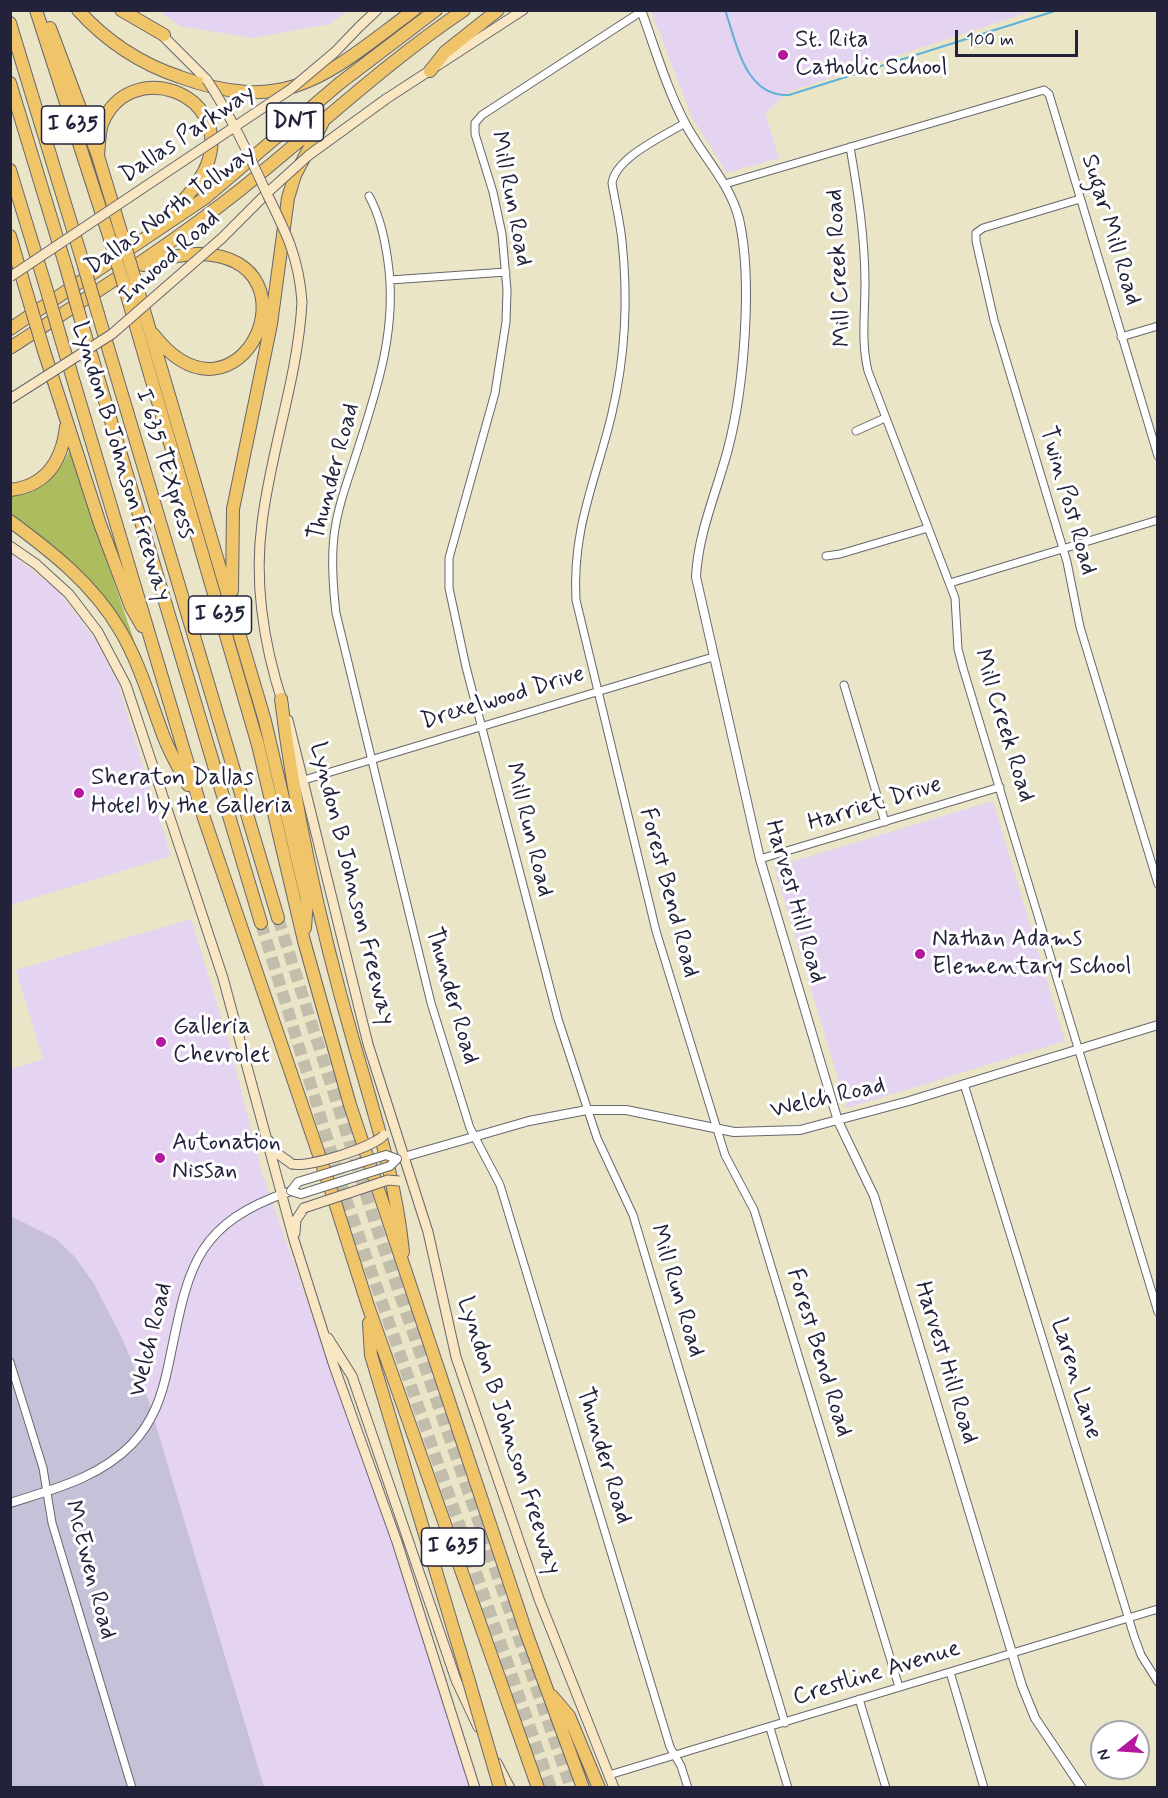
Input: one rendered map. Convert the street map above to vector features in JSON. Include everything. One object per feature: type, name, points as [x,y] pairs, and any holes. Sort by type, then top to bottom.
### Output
[{"type":"highway","name":"Lyndon B Johnson Freeway","points":[[36,10],[110,239],[132,291],[258,746],[304,941],[350,1106],[405,1274],[583,1788]]},
{"type":"highway","points":[[43,10],[98,156],[121,232],[132,291],[152,333],[265,721],[307,900],[304,941]]},
{"type":"highway","points":[[78,10],[115,44],[150,65],[208,87],[248,94],[289,89],[315,78],[356,54],[414,10]]},
{"type":"highway","points":[[122,10],[165,36]]},
{"type":"highway","name":"Dallas North Tollway","points":[[10,329],[206,198],[364,64],[436,10]]},
{"type":"highway","name":"Dallas North Tollway","points":[[10,348],[135,267],[241,189],[398,57],[464,10]]},
{"type":"highway","points":[[430,71],[445,52],[498,10]]},
{"type":"highway","name":"I 635 TEXpress","points":[[10,23],[278,918]]},
{"type":"highway","name":"I 635 TEXpress","points":[[10,83],[261,923]]},
{"type":"highway","points":[[98,156],[100,135],[107,115],[132,92],[154,87],[176,91],[186,95],[202,112],[211,135],[207,164],[194,187],[153,233]]},
{"type":"highway","points":[[232,609],[230,540],[232,509],[271,324],[281,231],[295,175],[326,117]]},
{"type":"highway","name":"Lyndon B Johnson Freeway","points":[[10,170],[204,818],[333,1196],[368,1306],[538,1788]]},
{"type":"highway","points":[[11,243],[67,426],[131,607],[151,641]]},
{"type":"highway","points":[[135,267],[189,254],[218,256],[230,260],[249,274],[262,298],[262,323],[259,335],[247,352],[227,364],[206,368],[186,363],[168,352],[152,333]]},
{"type":"highway","points":[[10,322],[24,320]]},
{"type":"highway","points":[[10,490],[30,486],[52,469],[62,454],[67,426]]},
{"type":"highway","points":[[10,520],[71,569],[90,589],[120,629],[142,673],[162,734],[204,818]]},
{"type":"highway","points":[[281,699],[288,755],[330,955],[378,1124],[400,1216],[405,1274]]},
{"type":"highway","points":[[368,1306],[371,1355],[500,1788]]},
{"type":"highway","points":[[548,1691],[569,1716],[600,1788]]},
{"type":"main road","name":"Lyndon B Johnson Freeway","points":[[135,10],[165,36],[207,80],[235,128],[292,246],[302,302],[294,366],[264,512],[259,553],[262,614],[281,699],[304,780],[368,1044],[392,1120],[401,1158],[422,1209],[444,1309],[470,1400],[539,1599],[614,1788]]},
{"type":"main road","name":"Dallas Parkway","points":[[10,277],[235,128],[319,66],[377,10]]},
{"type":"main road","name":"Inwood Road","points":[[10,399],[45,379],[128,321],[226,235],[309,154],[386,99],[523,10]]},
{"type":"main road","points":[[10,546],[36,564],[69,594],[98,632],[126,685],[223,978],[294,1240],[397,1542],[438,1678],[475,1788]]},
{"type":"main road","points":[[264,1131],[278,1154],[292,1164],[305,1164],[372,1144],[384,1135],[392,1120]]},
{"type":"main road","points":[[294,1240],[296,1220],[304,1208],[388,1180],[399,1181],[414,1193],[422,1209]]},
{"type":"main road","points":[[325,1334],[352,1376],[456,1680],[510,1788]]},
{"type":"street","name":"Harvest Hill Road","points":[[641,11],[685,123],[725,184],[739,220],[744,324],[739,390],[733,428],[697,561],[698,594],[760,859],[838,1121],[874,1196],[1012,1653],[1035,1718],[1082,1788]]},
{"type":"street","name":"Mill Run Road","points":[[641,11],[482,115],[475,123],[475,134],[497,213],[506,272],[506,322],[503,355],[448,558],[450,598],[528,912],[587,1110],[633,1215],[785,1723]]},
{"type":"street","name":"Sugar Mill Road","points":[[850,147],[1039,90],[1049,94],[1158,456]]},
{"type":"street","name":"Forest Bend Road","points":[[685,123],[619,165],[613,174],[612,183],[622,240],[625,315],[612,412],[580,524],[575,575],[579,618],[648,903],[716,1130],[730,1167],[754,1210],[899,1687]]},
{"type":"street","points":[[725,184],[850,147]]},
{"type":"street","name":"Mill Creek Road","points":[[850,147],[862,232],[865,357],[885,418],[950,583],[958,614],[958,649],[1158,1312]]},
{"type":"street","name":"Thunder Road","points":[[369,196],[381,226],[390,280],[390,329],[387,351],[342,498],[334,535],[332,562],[336,613],[431,1003],[474,1136],[500,1185],[670,1747],[688,1788]]},
{"type":"street","name":"Twin Post Road","points":[[1080,199],[983,228],[976,233],[994,320],[1063,550],[1080,627],[1158,884]]},
{"type":"street","points":[[390,280],[506,272]]},
{"type":"street","points":[[1121,337],[1158,326]]},
{"type":"street","points":[[856,431],[885,418]]},
{"type":"street","points":[[950,583],[1158,520]]},
{"type":"street","points":[[826,556],[928,528]]},
{"type":"street","name":"Drexelwood Drive","points":[[304,780],[713,657]]},
{"type":"street","points":[[844,685],[885,822]]},
{"type":"street","name":"Harriet Drive","points":[[760,859],[1000,787]]},
{"type":"street","name":"Welch Road","points":[[10,1503],[48,1491],[100,1470],[118,1457],[142,1432],[163,1390],[186,1283],[195,1262],[219,1229],[238,1214],[281,1194],[291,1191],[302,1194],[390,1166],[401,1158],[474,1136],[545,1117],[587,1110],[626,1110],[716,1130],[780,1133],[838,1121],[1158,1025]]},
{"type":"street","name":"Laren Lane","points":[[964,1084],[1128,1618],[1141,1655],[1158,1682]]},
{"type":"street","name":"McEwen Road","points":[[10,1362],[48,1491],[52,1523],[132,1788]]},
{"type":"street","name":"Crestline Avenue","points":[[609,1775],[1158,1609]]},
{"type":"street","points":[[950,1672],[984,1788]]},
{"type":"street","points":[[859,1699],[886,1788]]},
{"type":"street","points":[[770,1728],[788,1788]]},
{"type":"shaded area","points":[[159,11],[349,11],[329,24],[252,38],[180,26]]},
{"type":"shaded area","name":"St. Rita Catholic School","points":[[651,11],[1032,11],[788,92],[765,113],[779,158],[727,173],[692,117]]},
{"type":"shaded area","points":[[11,554],[57,590],[95,639],[117,681],[171,856],[11,905]]},
{"type":"shaded area","name":"Nathan Adams Elementary School","points":[[993,801],[1065,1041],[847,1108],[774,867]]},
{"type":"shaded area","points":[[191,919],[229,1043],[262,1173],[388,1531],[469,1787],[264,1787],[149,1402],[121,1336],[93,1282],[74,1256],[55,1238],[11,1216],[11,1069],[43,1059],[16,970]]},
{"type":"shaded area","points":[[11,1216],[55,1238],[74,1256],[93,1282],[121,1336],[149,1402],[264,1787],[11,1788]]},
{"type":"green space","points":[[71,446],[84,495],[137,649],[116,615],[74,564],[11,514],[10,496],[32,492],[49,481],[62,465]]},
{"type":"waterway","points":[[725,10],[739,52],[753,78],[762,87],[774,93],[789,95],[1058,10]]},
{"type":"tunnel","points":[[278,918],[376,1226],[571,1788]]},
{"type":"tunnel","points":[[261,923],[344,1193],[551,1788]]},
{"type":"place","name":"St. Rita Catholic School","points":[[783,55]]},
{"type":"place","name":"Sheraton Dallas Hotel by the Galleria","points":[[79,793]]},
{"type":"place","name":"Nathan Adams Elementary School","points":[[920,954]]},
{"type":"place","name":"Galleria Chevrolet","points":[[161,1042]]},
{"type":"place","name":"Autonation Nissan","points":[[160,1158]]}]
